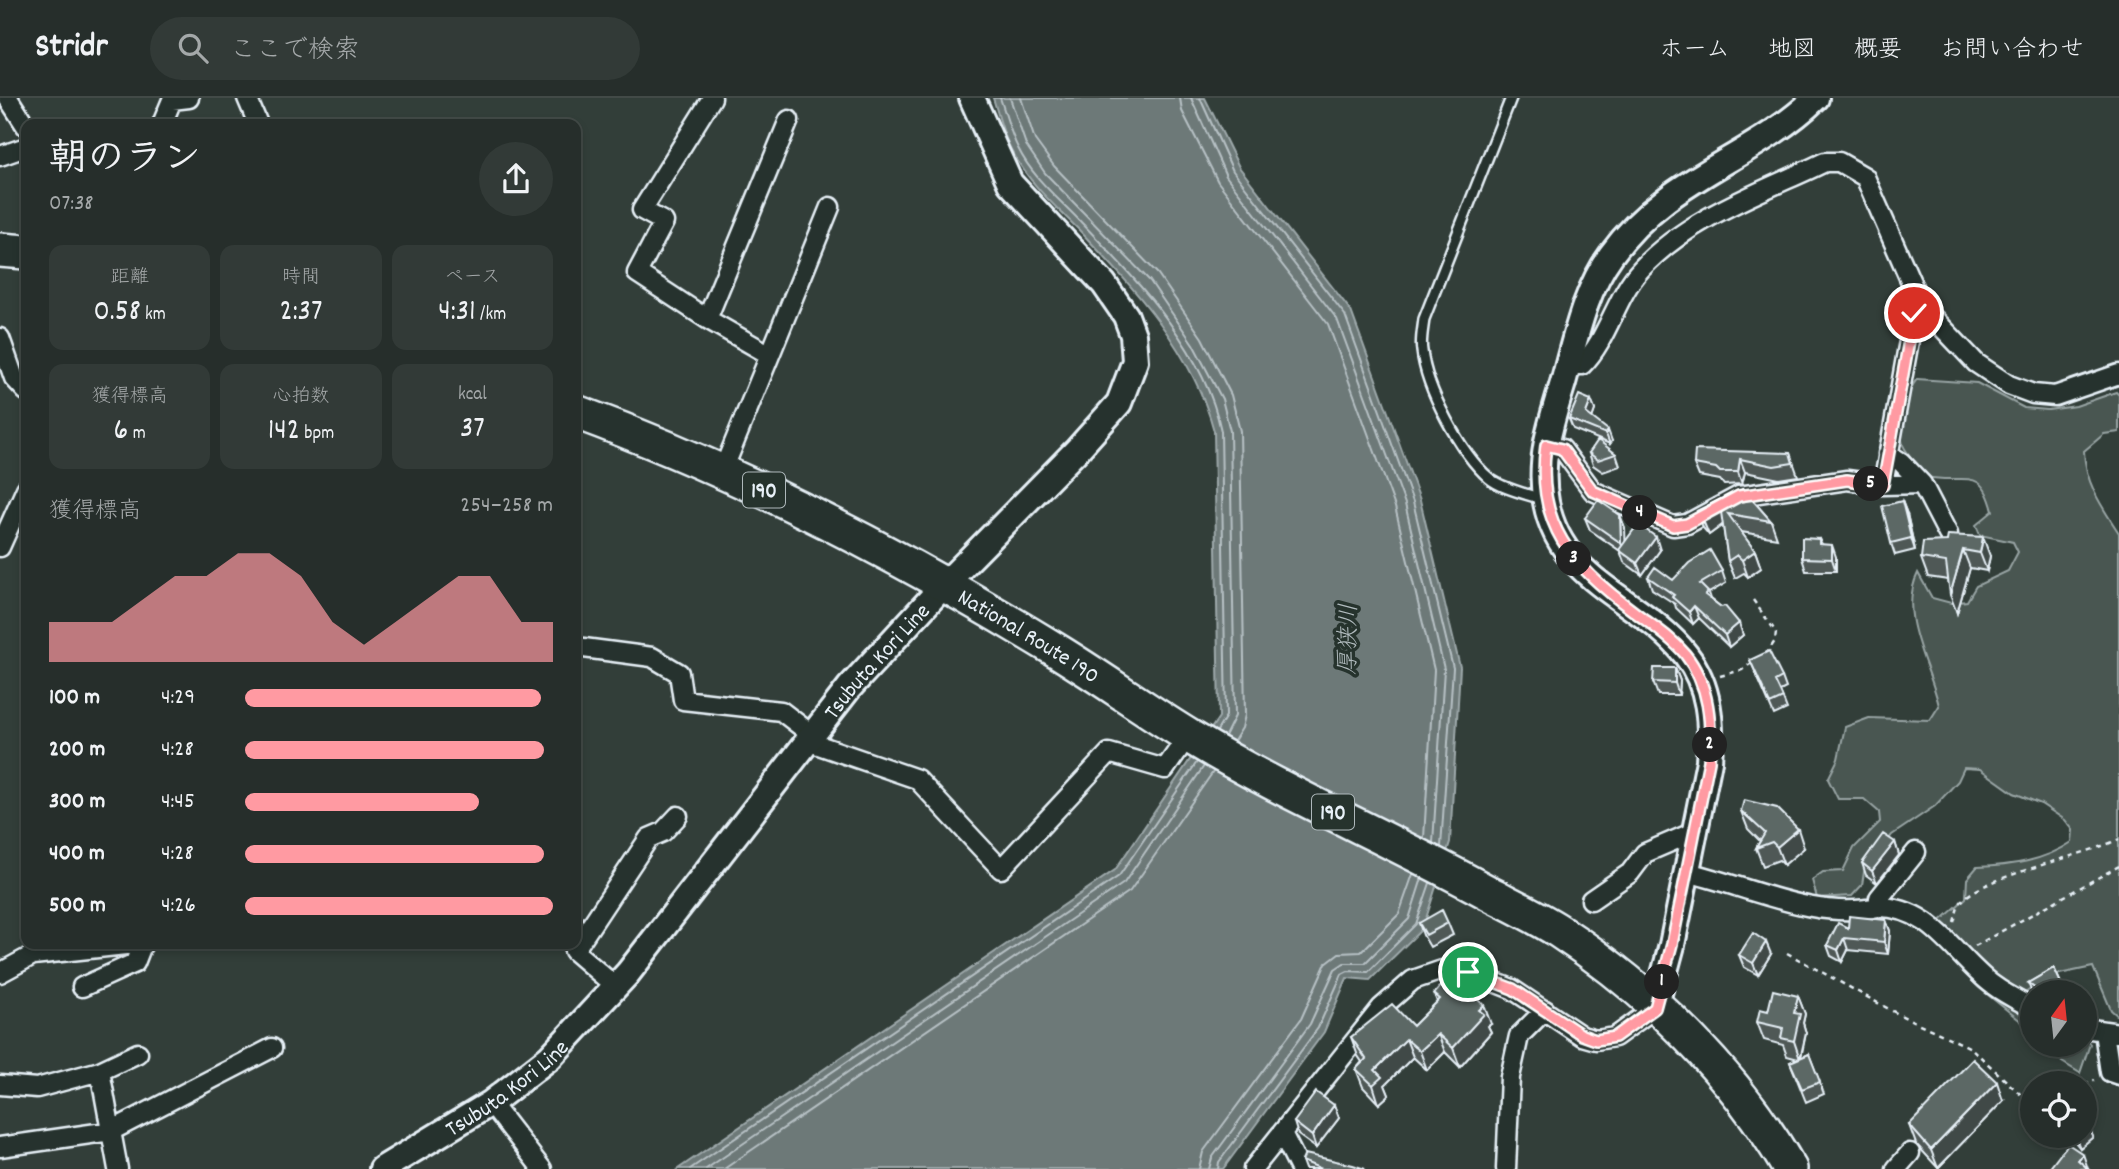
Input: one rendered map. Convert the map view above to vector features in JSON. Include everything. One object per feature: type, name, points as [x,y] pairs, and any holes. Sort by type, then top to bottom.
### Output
[{"type":"highway","points":[[0,250],[21,251]]},
{"type":"highway","name":"National Route 190","points":[[581,414],[723,470],[944,585],[1052,648],[1192,738],[1558,930],[1616,972],[1655,1008]]},
{"type":"highway","name":"190","points":[[1655,1008],[1695,1043],[1740,1094],[1790,1169]]},
{"type":"main road","name":"Tsubuta Kori Line","points":[[382,1169],[491,1102],[550,1057],[616,987],[809,738],[944,585],[1104,421],[1119,402],[1135,361],[1133,335],[1126,316],[1104,284],[1010,183],[972,98]]},
{"type":"main road","points":[[1655,1008],[1672,944],[1709,761],[1712,731],[1709,706],[1686,656],[1667,636],[1609,593],[1567,551],[1551,522],[1546,501],[1546,445],[1588,299],[1611,256],[1642,219],[1695,177],[1798,116],[1816,98]]},
{"type":"street","points":[[8,98],[22,119]]},
{"type":"street","points":[[164,119],[172,100],[188,98]]},
{"type":"street","points":[[247,98],[256,119]]},
{"type":"street","points":[[712,98],[642,210],[664,222],[637,273],[770,355]]},
{"type":"street","points":[[707,318],[789,120]]},
{"type":"street","points":[[0,156],[21,148]]},
{"type":"street","points":[[1568,365],[1582,365],[1594,353],[1618,304],[1639,271],[1670,242],[1712,215],[1825,162],[1839,162],[1866,177],[1922,305],[1976,363],[2008,385],[2033,394],[2055,396],[2119,373]]},
{"type":"street","points":[[723,470],[830,207]]},
{"type":"street","points":[[1883,485],[1914,313],[1922,305]]},
{"type":"street","points":[[0,338],[14,378],[21,386]]},
{"type":"street","points":[[1546,445],[1562,449],[1593,491],[1673,526],[1687,524],[1739,496],[1847,480],[1883,485],[1922,484]]},
{"type":"street","points":[[1888,454],[1901,462],[1922,484],[1948,534]]},
{"type":"street","points":[[0,547],[21,500]]},
{"type":"street","points":[[581,648],[652,657],[679,673],[683,700],[781,711],[809,738],[917,779],[1001,869],[1109,753],[1165,769],[1192,738]]},
{"type":"street","points":[[581,940],[649,838],[663,832],[678,816]]},
{"type":"street","points":[[1591,900],[1629,873],[1645,853],[1694,832]]},
{"type":"street","points":[[1878,906],[1879,898],[1916,852]]},
{"type":"street","points":[[1686,873],[1823,909],[1850,911],[1878,906],[1911,912],[1946,938],[1959,954],[1993,985],[2020,1001]]},
{"type":"street","points":[[0,973],[33,955],[93,949]]},
{"type":"street","points":[[82,987],[135,963],[141,949]]},
{"type":"street","points":[[575,949],[574,951],[616,987]]},
{"type":"street","points":[[1253,1169],[1381,1008],[1413,980],[1442,970],[1468,972],[1513,989],[1582,1035],[1596,1040],[1615,1037],[1655,1008]]},
{"type":"street","points":[[1506,1169],[1510,1077],[1519,1036],[1545,1010]]},
{"type":"street","points":[[2111,1032],[2110,1072],[2119,1075]]},
{"type":"street","points":[[0,1147],[111,1131],[272,1048]]},
{"type":"street","points":[[0,1084],[37,1088],[100,1070],[138,1053]]},
{"type":"street","points":[[100,1070],[118,1169]]},
{"type":"street","points":[[491,1102],[542,1169]]},
{"type":"street","points":[[1282,1133],[1300,1169]]},
{"type":"street","points":[[1896,1169],[1910,1153]]},
{"type":"lane","points":[[1511,98],[1424,319],[1421,349],[1426,374],[1442,409],[1473,461],[1491,480],[1546,501]]},
{"type":"path","points":[[1753,600],[1776,632],[1770,651],[1764,655]]},
{"type":"path","points":[[1700,682],[1742,670],[1758,659]]},
{"type":"path","points":[[1946,938],[1959,903],[1983,884],[2055,863],[2119,839]]},
{"type":"path","points":[[1959,954],[2119,866]]},
{"type":"path","points":[[1787,953],[1898,1014],[1972,1048],[2020,1094]]},
{"type":"shaded area","points":[[1917,379],[1977,383],[2024,408],[2048,410],[2076,406],[2116,392],[2119,395],[2119,432],[2104,434],[2084,451],[2091,484],[2119,533],[2119,1017],[2111,1010],[2093,967],[2050,976],[2044,980],[2020,980],[2020,1020],[1978,987],[1927,933],[1966,898],[1967,879],[1977,867],[2027,861],[2050,854],[2072,842],[2073,830],[2065,820],[2041,804],[2014,793],[1980,769],[1964,768],[1958,781],[1935,806],[1892,835],[1864,872],[1862,885],[1852,896],[1817,898],[1812,880],[1823,872],[1843,871],[1854,848],[1880,822],[1879,812],[1864,799],[1838,799],[1828,779],[1838,759],[1845,727],[1869,718],[1930,720],[1939,706],[1913,623],[1911,606],[1918,573],[1932,598],[1951,603],[1967,601],[1976,586],[2008,571],[2018,552],[2013,542],[1980,535],[1976,525],[1993,511],[1983,487],[1970,479],[1927,477],[1905,449],[1902,420]]},
{"type":"shaded area","points":[[2058,1057],[2086,1057],[2081,1071],[2062,1062]]},
{"type":"water","name":"厚狭川","points":[[993,98],[1205,98],[1239,167],[1351,311],[1420,500],[1460,667],[1450,842],[1423,928],[1370,980],[1347,978],[1324,1032],[1223,1169],[678,1169],[1115,870],[1219,717],[1214,431],[1204,402],[1192,374],[1159,322],[1019,164],[1007,140]]},
{"type":"building","points":[[1579,395],[1591,400],[1586,413],[1608,430],[1606,434],[1569,419]]},
{"type":"building","points":[[1598,440],[1616,454],[1598,460],[1589,453]]},
{"type":"building","points":[[1695,450],[1790,453],[1793,463],[1774,466],[1740,459],[1738,472],[1720,472],[1716,468],[1694,464]]},
{"type":"building","points":[[1743,489],[1771,521],[1728,514],[1755,551],[1742,560],[1737,555],[1728,561],[1720,505],[1702,518],[1697,511]]},
{"type":"building","points":[[1598,500],[1620,515],[1621,543],[1585,518]]},
{"type":"building","points":[[1902,501],[1911,538],[1891,543],[1882,506]]},
{"type":"building","points":[[1638,524],[1656,537],[1637,563],[1619,550]]},
{"type":"building","points":[[1948,535],[1983,537],[1980,553],[1963,550],[1950,595],[1946,562],[1921,558],[1923,542],[1947,541]]},
{"type":"building","points":[[1802,538],[1819,539],[1819,544],[1832,545],[1832,559],[1802,558]]},
{"type":"building","points":[[1710,550],[1722,571],[1700,584],[1708,592],[1705,595],[1721,607],[1725,606],[1739,623],[1725,635],[1694,606],[1689,612],[1672,597],[1674,595],[1648,577],[1655,567],[1673,580],[1689,563]]},
{"type":"building","points":[[1769,651],[1782,677],[1775,681],[1783,698],[1770,704],[1750,660]]},
{"type":"building","points":[[1654,668],[1675,668],[1675,683],[1653,682]]},
{"type":"building","points":[[1744,800],[1777,808],[1798,829],[1777,847],[1772,842],[1756,848],[1765,833],[1741,811]]},
{"type":"building","points":[[1883,834],[1895,842],[1872,871],[1862,863]]},
{"type":"building","points":[[1442,910],[1448,923],[1426,935],[1419,923]]},
{"type":"building","points":[[1849,916],[1886,920],[1884,942],[1844,938],[1838,950],[1827,945],[1838,923],[1848,928]]},
{"type":"building","points":[[1753,933],[1766,942],[1753,963],[1739,955]]},
{"type":"building","points":[[2054,968],[2060,980],[2033,980]]},
{"type":"building","points":[[1450,976],[1484,1005],[1479,1010],[1484,1014],[1453,1048],[1438,1034],[1420,1051],[1406,1039],[1375,1070],[1382,1077],[1373,1085],[1356,1069],[1366,1059],[1351,1037],[1392,1004],[1413,1026],[1440,999],[1434,994]]},
{"type":"building","points":[[1773,990],[1798,996],[1794,1013],[1800,1014],[1794,1041],[1781,1038],[1783,1028],[1757,1022],[1760,1009],[1768,1011]]},
{"type":"building","points":[[1809,1054],[1820,1082],[1802,1089],[1790,1062]]},
{"type":"building","points":[[1973,1059],[1997,1082],[1931,1150],[1909,1125]]},
{"type":"building","points":[[1316,1092],[1334,1105],[1312,1136],[1294,1122]]},
{"type":"building","points":[[2065,1148],[2074,1148],[2083,1154],[2078,1160],[2088,1169],[2049,1169]]},
{"type":"building","points":[[1305,1154],[1365,1169],[1322,1169],[1302,1161]]},
{"type":"route","points":[[1468,972],[1513,989],[1582,1035],[1596,1040],[1615,1037],[1634,1026],[1655,1008],[1672,944],[1709,761],[1712,731],[1709,706],[1686,656],[1667,636],[1609,593],[1586,572],[1567,551],[1551,522],[1546,501],[1546,445],[1562,449],[1593,491],[1673,526],[1687,524],[1739,496],[1847,480],[1883,485],[1914,313]]}]
